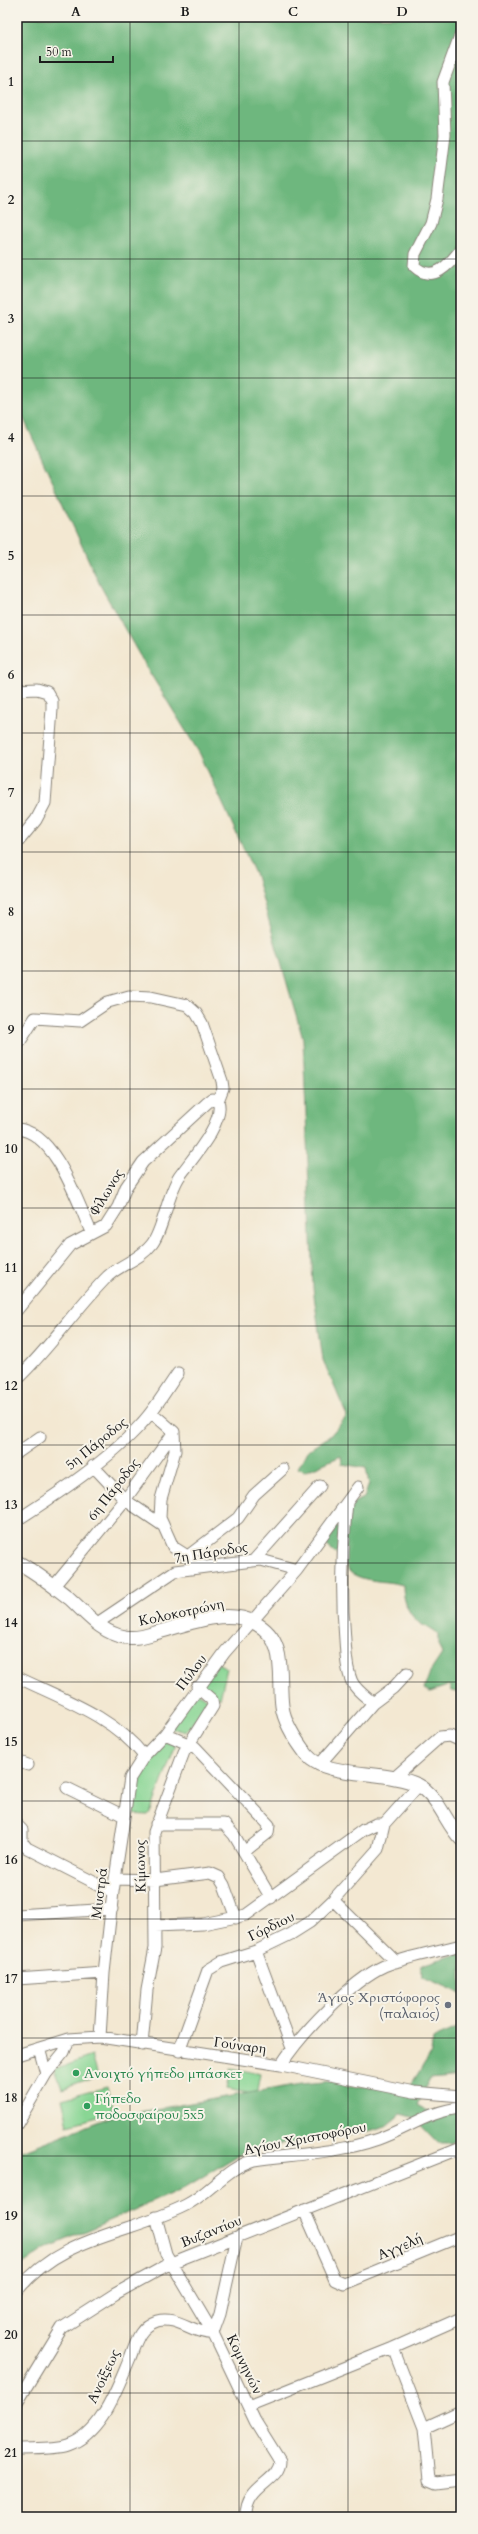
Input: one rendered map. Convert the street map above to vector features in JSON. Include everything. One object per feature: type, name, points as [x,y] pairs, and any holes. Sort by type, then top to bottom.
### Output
[{"type":"street","points":[[461,33],[443,82],[445,134],[437,199],[431,223],[415,254],[414,266],[420,272],[435,274],[441,271],[461,249]]},
{"type":"street","points":[[17,690],[37,689],[47,692],[52,701],[45,803],[36,820],[17,842]]},
{"type":"street","points":[[17,1046],[36,1018],[80,1021],[108,1002],[129,996],[179,1002],[196,1013],[206,1034],[223,1084],[219,1105],[210,1133],[178,1178],[154,1242],[145,1251],[109,1275],[86,1299],[40,1357],[17,1379]]},
{"type":"street","name":"Φίλωνος","points":[[17,1310],[67,1247],[109,1223],[126,1187],[144,1162],[212,1099],[219,1105]]},
{"type":"street","points":[[17,1129],[33,1134],[54,1156],[91,1232]]},
{"type":"street","name":"5η Πάροδος","points":[[17,1520],[93,1466],[135,1430],[151,1412],[178,1373]]},
{"type":"street","points":[[151,1412],[174,1432],[174,1452],[160,1499],[162,1524],[173,1547],[203,1566]]},
{"type":"street","name":"6η Πάροδος","points":[[54,1586],[125,1500],[174,1432]]},
{"type":"street","points":[[17,1453],[40,1436]]},
{"type":"street","points":[[93,1466],[125,1500],[162,1524]]},
{"type":"street","points":[[188,1556],[238,1518],[254,1495],[283,1469]]},
{"type":"street","points":[[254,1560],[320,1486]]},
{"type":"street","name":"Πύλου","points":[[144,1756],[165,1734],[197,1687],[225,1652],[254,1622],[297,1570],[358,1487]]},
{"type":"street","points":[[347,1502],[343,1541],[346,1652],[349,1674],[354,1686],[373,1703]]},
{"type":"street","name":"7η Πάροδος","points":[[96,1624],[175,1571],[254,1560],[268,1561],[297,1570]]},
{"type":"street","name":"Κολοκοτρώνη","points":[[17,1562],[54,1586],[96,1624],[116,1635],[129,1638],[221,1617],[240,1618],[254,1622],[266,1629],[275,1640],[279,1652],[284,1714],[298,1743],[312,1761],[319,1765]]},
{"type":"street","points":[[319,1765],[373,1703],[393,1688],[407,1673]]},
{"type":"street","points":[[17,1677],[109,1723],[127,1737],[144,1756]]},
{"type":"street","name":"Κίμωνος","points":[[142,2045],[147,1990],[154,1954],[156,1824],[188,1743],[212,1709],[212,1700],[197,1687]]},
{"type":"street","points":[[165,1734],[188,1743],[202,1754],[269,1825],[268,1833],[244,1852]]},
{"type":"street","points":[[395,1777],[440,1737],[446,1735],[461,1741]]},
{"type":"street","name":"Μυστρά","points":[[100,2038],[104,1973],[113,1892],[124,1816],[130,1778],[144,1756]]},
{"type":"street","points":[[17,1760],[28,1765]]},
{"type":"street","points":[[319,1765],[395,1777],[419,1785],[427,1791],[461,1839]]},
{"type":"street","name":"Γόρδιου","points":[[179,2051],[208,1970],[221,1962],[256,1951],[304,1927],[333,1900],[378,1848],[384,1824],[419,1785]]},
{"type":"street","points":[[67,1788],[124,1816]]},
{"type":"street","points":[[156,1824],[224,1824],[234,1835],[270,1898]]},
{"type":"street","name":"Γόρδιου","points":[[155,1926],[203,1924],[236,1918],[252,1912],[363,1830],[376,1824],[384,1824]]},
{"type":"street","points":[[17,1825],[22,1830],[22,1842],[27,1848],[113,1892]]},
{"type":"street","points":[[115,1879],[155,1880],[205,1872],[215,1874],[224,1885],[236,1918]]},
{"type":"street","points":[[333,1900],[396,1962]]},
{"type":"street","points":[[17,1915],[112,1909]]},
{"type":"street","points":[[281,2065],[292,2048],[308,2029],[364,1978],[396,1962],[461,1945]]},
{"type":"street","points":[[256,1951],[292,2048]]},
{"type":"street","points":[[17,1979],[104,1973]]},
{"type":"street","name":"Γούναρη","points":[[17,2055],[70,2039],[100,2038],[179,2051],[281,2065],[414,2092],[461,2096]]},
{"type":"street","points":[[17,2124],[46,2074],[64,2052],[70,2039]]},
{"type":"street","points":[[39,2048],[46,2074]]},
{"type":"street","name":"Αγίου Χριστοφόρου","points":[[17,2291],[44,2263],[62,2252],[103,2235],[156,2217],[194,2201],[218,2180],[250,2162],[350,2148],[378,2139],[443,2112],[461,2108]]},
{"type":"street","name":"Βυζαντίου","points":[[17,2402],[62,2328],[115,2294],[172,2263],[461,2148]]},
{"type":"street","name":"Αγγελή","points":[[304,2210],[335,2280],[344,2284],[351,2283],[461,2236]]},
{"type":"street","name":"Κομνηνών","points":[[156,2217],[163,2247],[213,2333],[263,2435],[279,2458],[280,2464],[277,2471],[251,2496],[247,2504],[246,2517]]},
{"type":"street","points":[[213,2333],[220,2314],[237,2237]]},
{"type":"street","points":[[248,2406],[393,2348],[461,2318]]},
{"type":"street","name":"Ανοίξεως","points":[[17,2449],[59,2447],[84,2437],[96,2425],[108,2404],[138,2336],[152,2324],[168,2321],[213,2333]]},
{"type":"street","points":[[393,2348],[424,2428],[429,2480],[436,2483],[461,2480]]},
{"type":"street","points":[[424,2428],[461,2411]]},
{"type":"green space","points":[[17,17],[461,17],[461,1693],[452,1691],[450,1685],[430,1692],[424,1689],[430,1672],[442,1654],[438,1644],[438,1634],[421,1624],[408,1610],[403,1585],[370,1580],[351,1573],[344,1561],[326,1545],[348,1505],[364,1498],[369,1484],[366,1468],[342,1464],[341,1456],[304,1472],[298,1468],[307,1451],[330,1436],[347,1416],[323,1360],[313,1288],[303,1039],[256,876],[200,754],[145,665],[100,585],[17,404]]},
{"type":"green space","points":[[217,1663],[227,1668],[220,1699],[201,1684]]},
{"type":"green space","points":[[195,1690],[209,1701],[185,1732],[171,1728]]},
{"type":"green space","points":[[165,1741],[174,1743],[175,1747],[151,1811],[148,1815],[130,1814],[136,1779],[161,1743]]},
{"type":"green space","points":[[461,1953],[461,1995],[449,1988],[422,1977],[421,1965]]},
{"type":"green space","points":[[461,2025],[461,2076],[430,2079],[418,2105],[431,2112],[461,2107],[461,2138],[451,2143],[438,2143],[413,2117],[401,2114],[386,2126],[368,2131],[247,2150],[184,2188],[45,2249],[17,2268],[17,2153],[110,2117],[301,2084],[336,2081],[348,2087],[374,2086],[407,2091],[431,2053],[433,2039]]},
{"type":"green space","name":"Ανοιχτό γήπεδο μπάσκετ","points":[[92,2056],[98,2076],[62,2088],[55,2069]]},
{"type":"green space","points":[[231,2068],[261,2074],[257,2095],[227,2089]]},
{"type":"green space","name":"Γήπεδο ποδοσφαίρου 5x5","points":[[107,2087],[113,2113],[68,2125],[62,2099]]},
{"type":"place","name":"Άγιος Χριστόφορος (παλαιός)","points":[[448,2005]]},
{"type":"place","name":"Ανοιχτό γήπεδο μπάσκετ","points":[[76,2073]]},
{"type":"place","name":"Γήπεδο ποδοσφαίρου 5x5","points":[[87,2106]]}]
